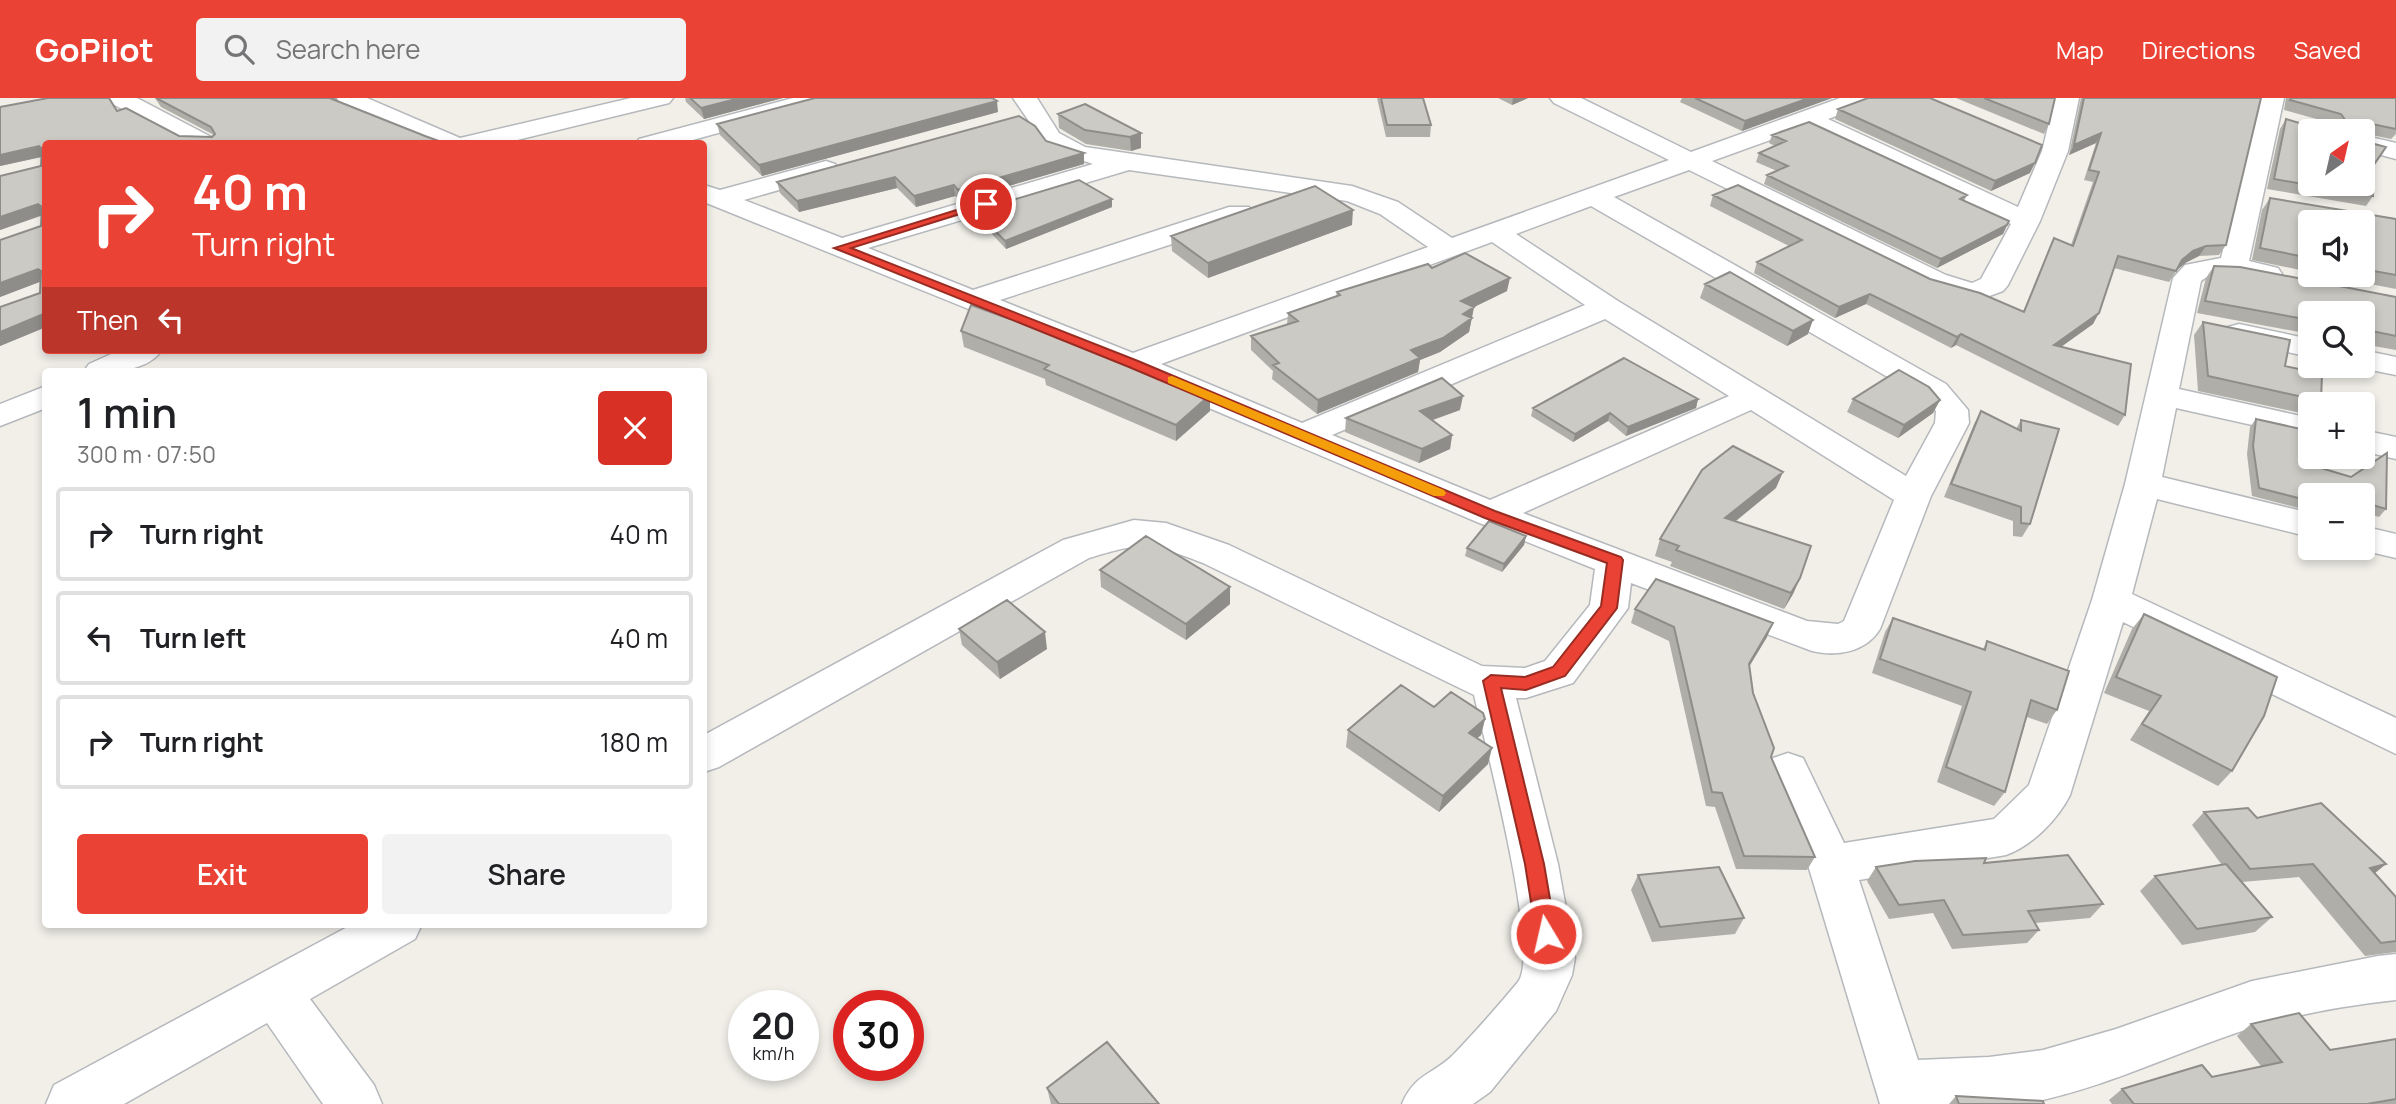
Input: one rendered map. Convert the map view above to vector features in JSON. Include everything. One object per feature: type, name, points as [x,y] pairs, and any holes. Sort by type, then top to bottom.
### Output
[{"type":"street","points":[[119,98],[197,139]]},
{"type":"street","points":[[347,98],[434,140]]},
{"type":"street","points":[[485,140],[661,98]]},
{"type":"street","points":[[663,140],[820,98]]},
{"type":"street","points":[[1562,98],[1936,281],[1965,292],[1984,291],[1993,285],[2026,221],[2055,150],[2067,98]]},
{"type":"street","points":[[1133,364],[1447,247],[1807,118],[1849,100]]},
{"type":"street","points":[[1008,120],[1030,105],[1052,143],[1063,149],[1372,200],[1447,247]]},
{"type":"street","points":[[2233,268],[2264,199],[2278,112]]},
{"type":"street","points":[[1807,118],[2026,221]]},
{"type":"street","points":[[543,126],[577,140]]},
{"type":"street","points":[[2030,140],[2055,150]]},
{"type":"street","points":[[2375,145],[2396,151]]},
{"type":"street","points":[[839,248],[1132,162]]},
{"type":"street","points":[[710,196],[849,163]]},
{"type":"street","points":[[972,300],[1315,189]]},
{"type":"street","points":[[710,196],[1133,364],[1490,514],[1615,560],[1795,632],[1835,642],[1850,638],[1860,629],[1913,495],[1952,423],[1952,410],[1935,391],[1591,195]]},
{"type":"street","points":[[1494,231],[1607,307],[1913,495]]},
{"type":"street","points":[[1830,865],[2006,836],[2048,795],[2111,600],[2143,484],[2160,395],[2198,325],[2187,278],[2194,270],[2211,265],[2298,280]]},
{"type":"street","points":[[1302,435],[1607,307]]},
{"type":"street","points":[[2198,325],[2298,346]]},
{"type":"street","points":[[107,368],[137,354]]},
{"type":"street","points":[[2375,362],[2396,366]]},
{"type":"street","points":[[2160,395],[2298,425]]},
{"type":"street","points":[[1490,514],[1754,397]]},
{"type":"street","points":[[0,416],[42,398]]},
{"type":"street","points":[[2375,443],[2396,448]]},
{"type":"street","points":[[2143,484],[2298,522]]},
{"type":"street","points":[[707,753],[1076,549],[1134,532],[1166,536],[1216,554],[1477,681],[1526,683],[1559,671],[1609,608],[1615,560]]},
{"type":"street","points":[[2375,541],[2396,546]]},
{"type":"street","points":[[2111,600],[2396,737]]},
{"type":"street","points":[[1429,1104],[1471,1074],[1538,995],[1547,975],[1550,958],[1535,864],[1491,681]]},
{"type":"street","points":[[1788,770],[1830,865],[1903,1095],[2044,1075],[2095,1061],[2237,1009],[2371,979],[2396,976]]},
{"type":"street","points":[[73,1104],[391,928]]},
{"type":"street","points":[[275,992],[355,1104]]},
{"type":"building","points":[[48,98],[109,98],[117,111],[126,108],[179,136],[212,137],[215,134],[211,127],[156,98],[335,98],[332,99],[436,140],[42,140],[42,149],[39,146],[0,155],[0,107]]},
{"type":"building","points":[[690,98],[740,98],[701,108]]},
{"type":"building","points":[[815,98],[992,98],[997,101],[759,165],[717,124]]},
{"type":"building","points":[[1381,98],[1423,98],[1431,125],[1387,125]]},
{"type":"building","points":[[1695,98],[1809,98],[1745,121]]},
{"type":"building","points":[[1868,98],[1930,98],[2042,145],[2035,163],[1995,181],[1838,109]]},
{"type":"building","points":[[1984,98],[2055,98],[2049,124]]},
{"type":"building","points":[[2084,98],[2261,98],[2226,245],[2206,246],[2193,251],[2182,260],[2176,271],[2118,256],[2099,313],[2054,345],[2131,364],[2125,415],[1961,334],[1957,337],[1870,294],[1839,307],[1757,262],[1802,240],[1713,195],[1738,185],[1930,279],[1980,293],[2024,312],[2054,238],[2073,246],[2099,172],[2089,170],[2101,133],[2074,145]]},
{"type":"building","points":[[2396,98],[2396,129],[2375,125],[2375,119],[2345,119],[2341,114],[2290,100]]},
{"type":"building","points":[[1085,104],[1141,133],[1130,137],[1085,130],[1058,114]]},
{"type":"building","points":[[1019,116],[1035,126],[1046,141],[1084,153],[958,190],[954,185],[914,196],[895,177],[797,201],[777,182]]},
{"type":"building","points":[[2286,119],[2298,123],[2298,183],[2274,179]]},
{"type":"building","points":[[1809,122],[1967,195],[1960,199],[2009,221],[2007,225],[1941,259],[1767,175],[1788,166],[1759,153],[1786,141],[1772,135]]},
{"type":"building","points":[[2375,144],[2386,147],[2375,163]]},
{"type":"building","points":[[42,149],[42,207],[38,204],[0,217],[0,176],[41,166]]},
{"type":"building","points":[[1079,180],[1112,199],[1005,241],[976,211]]},
{"type":"building","points":[[1315,186],[1353,210],[1208,263],[1171,236]]},
{"type":"building","points":[[2270,198],[2342,210],[2298,210],[2298,256],[2260,248]]},
{"type":"building","points":[[42,207],[42,315],[0,332],[0,307],[40,293],[41,271],[38,269],[0,283],[0,240],[41,226]]},
{"type":"building","points":[[2375,216],[2396,219],[2396,275],[2375,271]]},
{"type":"building","points":[[1465,253],[1510,278],[1461,301],[1474,307],[1463,314],[1472,318],[1443,338],[1411,350],[1420,358],[1318,400],[1273,365],[1279,363],[1251,336],[1298,321],[1288,313],[1340,295],[1337,292],[1428,264],[1432,268]]},
{"type":"building","points":[[2214,266],[2240,267],[2298,278],[2298,287],[2344,287],[2396,297],[2396,336],[2375,332],[2375,301],[2298,301],[2298,318],[2205,301]]},
{"type":"building","points":[[1730,272],[1813,320],[1793,331],[1705,284]]},
{"type":"building","points":[[971,305],[1010,319],[1015,315],[1210,395],[1176,425],[1044,369],[1049,365],[961,331]]},
{"type":"building","points":[[2203,322],[2290,340],[2285,366],[2298,369],[2298,378],[2322,378],[2321,392],[2298,392],[2298,396],[2208,376]]},
{"type":"building","points":[[1624,358],[1698,399],[1628,427],[1610,413],[1575,434],[1533,408]]},
{"type":"building","points":[[1899,370],[1929,387],[1940,400],[1904,425],[1853,399]]},
{"type":"building","points":[[1442,378],[1463,396],[1420,411],[1452,435],[1422,449],[1346,418]]},
{"type":"building","points":[[1981,411],[2021,431],[2021,420],[2059,429],[2030,524],[2021,523],[2021,507],[1951,484]]},
{"type":"building","points":[[2256,419],[2298,428],[2298,469],[2324,469],[2351,477],[2363,469],[2375,469],[2375,461],[2387,453],[2386,509],[2375,506],[2375,483],[2298,483],[2298,498],[2259,488],[2253,446]]},
{"type":"building","points":[[1733,446],[1783,472],[1725,518],[1811,546],[1800,578],[1791,593],[1676,550],[1679,546],[1660,539],[1702,470]]},
{"type":"building","points":[[1489,521],[1526,536],[1504,564],[1467,548]]},
{"type":"building","points":[[1146,536],[1230,587],[1186,624],[1100,570]]},
{"type":"building","points":[[1656,579],[1773,623],[1749,664],[1753,693],[1774,748],[1771,757],[1815,857],[1744,856],[1722,793],[1712,792],[1674,627],[1635,609]]},
{"type":"building","points":[[1007,600],[1045,632],[997,662],[959,629]]},
{"type":"building","points":[[2144,614],[2277,677],[2264,716],[2232,771],[2142,724],[2161,696],[2116,677]]},
{"type":"building","points":[[1893,618],[1985,650],[1987,641],[2069,671],[2057,710],[2031,700],[2005,792],[1946,767],[1971,692],[1880,659]]},
{"type":"building","points":[[1401,685],[1434,707],[1451,692],[1483,713],[1485,719],[1469,733],[1492,748],[1443,796],[1348,730]]},
{"type":"building","points":[[2321,803],[2386,864],[2370,868],[2396,897],[2396,941],[2381,943],[2313,864],[2250,869],[2204,812],[2248,808],[2257,818]]},
{"type":"building","points":[[2068,855],[2103,904],[2028,911],[2039,930],[1963,935],[1944,900],[1899,905],[1876,867],[1915,861],[1986,858],[1984,863]]},
{"type":"building","points":[[2226,864],[2272,917],[2197,929],[2155,876]]},
{"type":"building","points":[[1719,867],[1744,918],[1660,927],[1638,875]]},
{"type":"building","points":[[2299,1013],[2330,1050],[2396,1039],[2396,1099],[2367,1104],[2134,1104],[2122,1089],[2202,1065],[2212,1077],[2282,1062],[2251,1024]]},
{"type":"building","points":[[1107,1042],[1159,1104],[1059,1104],[1047,1088]]},
{"type":"building","points":[[1956,1096],[2043,1101],[2044,1104],[1959,1104]]},
{"type":"slow traffic","points":[[1172,380],[1439,493]]},
{"type":"route","points":[[986,204],[839,248],[1133,364],[1490,514],[1615,560],[1614,586],[1609,608],[1559,671],[1526,683],[1491,681],[1535,864],[1546,934]]}]
